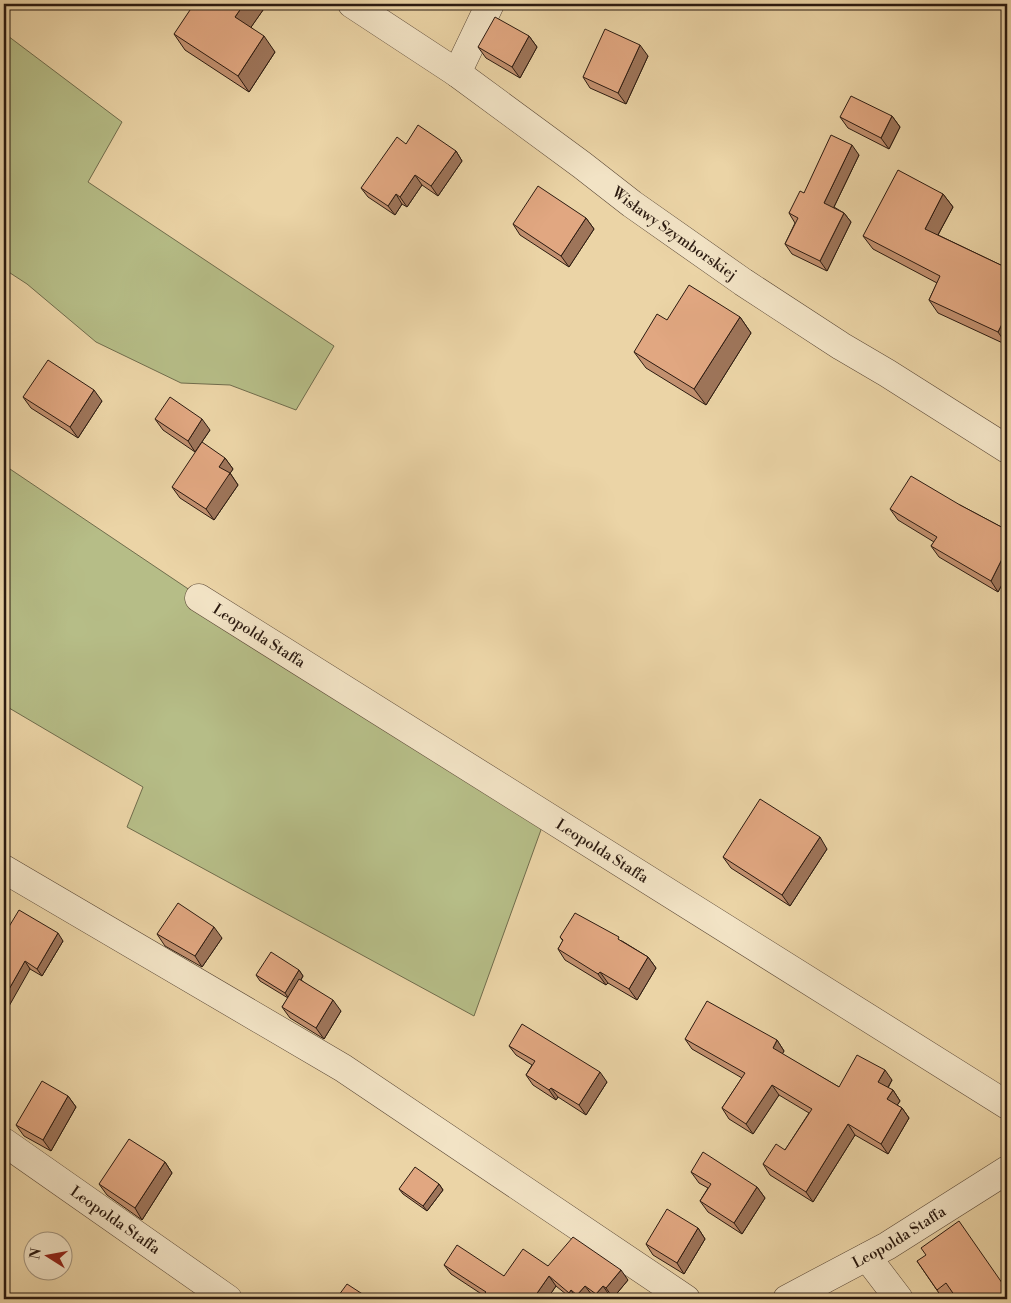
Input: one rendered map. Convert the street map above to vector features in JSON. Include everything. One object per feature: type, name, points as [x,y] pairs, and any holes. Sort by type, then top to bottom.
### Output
[{"type":"street","name":"Wisławy Szymborskiej","points":[[352,4],[457,73],[675,235],[841,346],[1007,449]]},
{"type":"street","points":[[457,73],[490,4]]},
{"type":"street","name":"Leopolda Staffa","points":[[199,598],[1007,1105]]},
{"type":"street","points":[[4,869],[343,1068],[686,1299]]},
{"type":"street","name":"Leopolda Staffa","points":[[4,1142],[228,1299]]},
{"type":"street","name":"Leopolda Staffa","points":[[787,1299],[867,1257],[1007,1170]]},
{"type":"street","points":[[867,1257],[899,1299]]},
{"type":"green space","points":[[4,33],[122,122],[88,182],[334,346],[296,410],[230,385],[181,383],[96,342],[27,284],[4,269]]},
{"type":"green space","points":[[4,465],[542,827],[474,1016],[127,827],[143,787],[4,705]]},
{"type":"building","points":[[194,4],[244,4],[235,17],[264,36],[238,76],[174,34]]},
{"type":"building","points":[[495,17],[529,36],[512,67],[478,47]]},
{"type":"building","points":[[605,29],[640,45],[618,93],[583,77]]},
{"type":"building","points":[[851,96],[892,116],[881,138],[840,117]]},
{"type":"building","points":[[418,125],[456,151],[431,186],[415,175],[400,197],[396,194],[388,206],[361,188],[397,137],[406,144]]},
{"type":"building","points":[[831,135],[852,145],[824,203],[844,213],[820,261],[785,244],[798,218],[789,213],[800,191],[804,193]]},
{"type":"building","points":[[898,170],[943,194],[925,229],[1007,268],[1007,314],[998,332],[929,300],[940,276],[863,236]]},
{"type":"building","points":[[538,186],[586,218],[561,256],[513,224]]},
{"type":"building","points":[[689,285],[740,317],[694,389],[634,352],[657,314],[667,320]]},
{"type":"building","points":[[48,360],[94,390],[70,427],[23,397]]},
{"type":"building","points":[[170,397],[202,419],[188,441],[155,419]]},
{"type":"building","points":[[202,442],[225,458],[219,467],[230,473],[206,509],[172,487]]},
{"type":"building","points":[[911,476],[1007,530],[1007,549],[991,581],[931,546],[937,537],[890,509]]},
{"type":"building","points":[[760,799],[820,837],[782,895],[723,857]]},
{"type":"building","points":[[178,903],[214,927],[195,956],[157,934]]},
{"type":"building","points":[[19,910],[58,933],[37,969],[25,961],[4,998],[4,935]]},
{"type":"building","points":[[575,913],[619,937],[618,939],[648,957],[629,989],[600,972],[598,974],[558,949],[563,940],[560,937]]},
{"type":"building","points":[[271,952],[299,970],[285,993],[256,975]]},
{"type":"building","points":[[299,979],[333,1000],[316,1028],[282,1007]]},
{"type":"building","points":[[707,1001],[777,1040],[773,1048],[839,1087],[857,1055],[885,1070],[878,1082],[893,1090],[887,1099],[902,1108],[881,1144],[848,1124],[806,1192],[763,1164],[776,1144],[785,1150],[812,1109],[772,1085],[746,1124],[722,1108],[745,1073],[685,1039]]},
{"type":"building","points":[[522,1024],[600,1072],[579,1105],[551,1088],[549,1090],[526,1075],[535,1061],[509,1046]]},
{"type":"building","points":[[42,1081],[68,1096],[43,1140],[16,1125]]},
{"type":"building","points":[[129,1139],[165,1162],[135,1208],[99,1184]]},
{"type":"building","points":[[703,1152],[757,1187],[734,1223],[700,1201],[711,1184],[691,1172]]},
{"type":"building","points":[[415,1167],[439,1184],[423,1206],[399,1189]]},
{"type":"building","points":[[667,1209],[698,1228],[677,1263],[646,1244]]},
{"type":"building","points":[[959,1221],[1007,1290],[1007,1299],[969,1299],[966,1295],[961,1299],[957,1299],[946,1283],[937,1290],[917,1261],[926,1255],[921,1248]]},
{"type":"building","points":[[573,1237],[621,1270],[606,1288],[603,1286],[596,1294],[585,1286],[577,1295],[571,1290],[569,1293],[549,1276],[533,1299],[479,1299],[486,1292],[444,1265],[457,1245],[504,1276],[523,1249],[548,1266]]},
{"type":"building","points":[[347,1284],[364,1295],[361,1299],[336,1299]]}]
